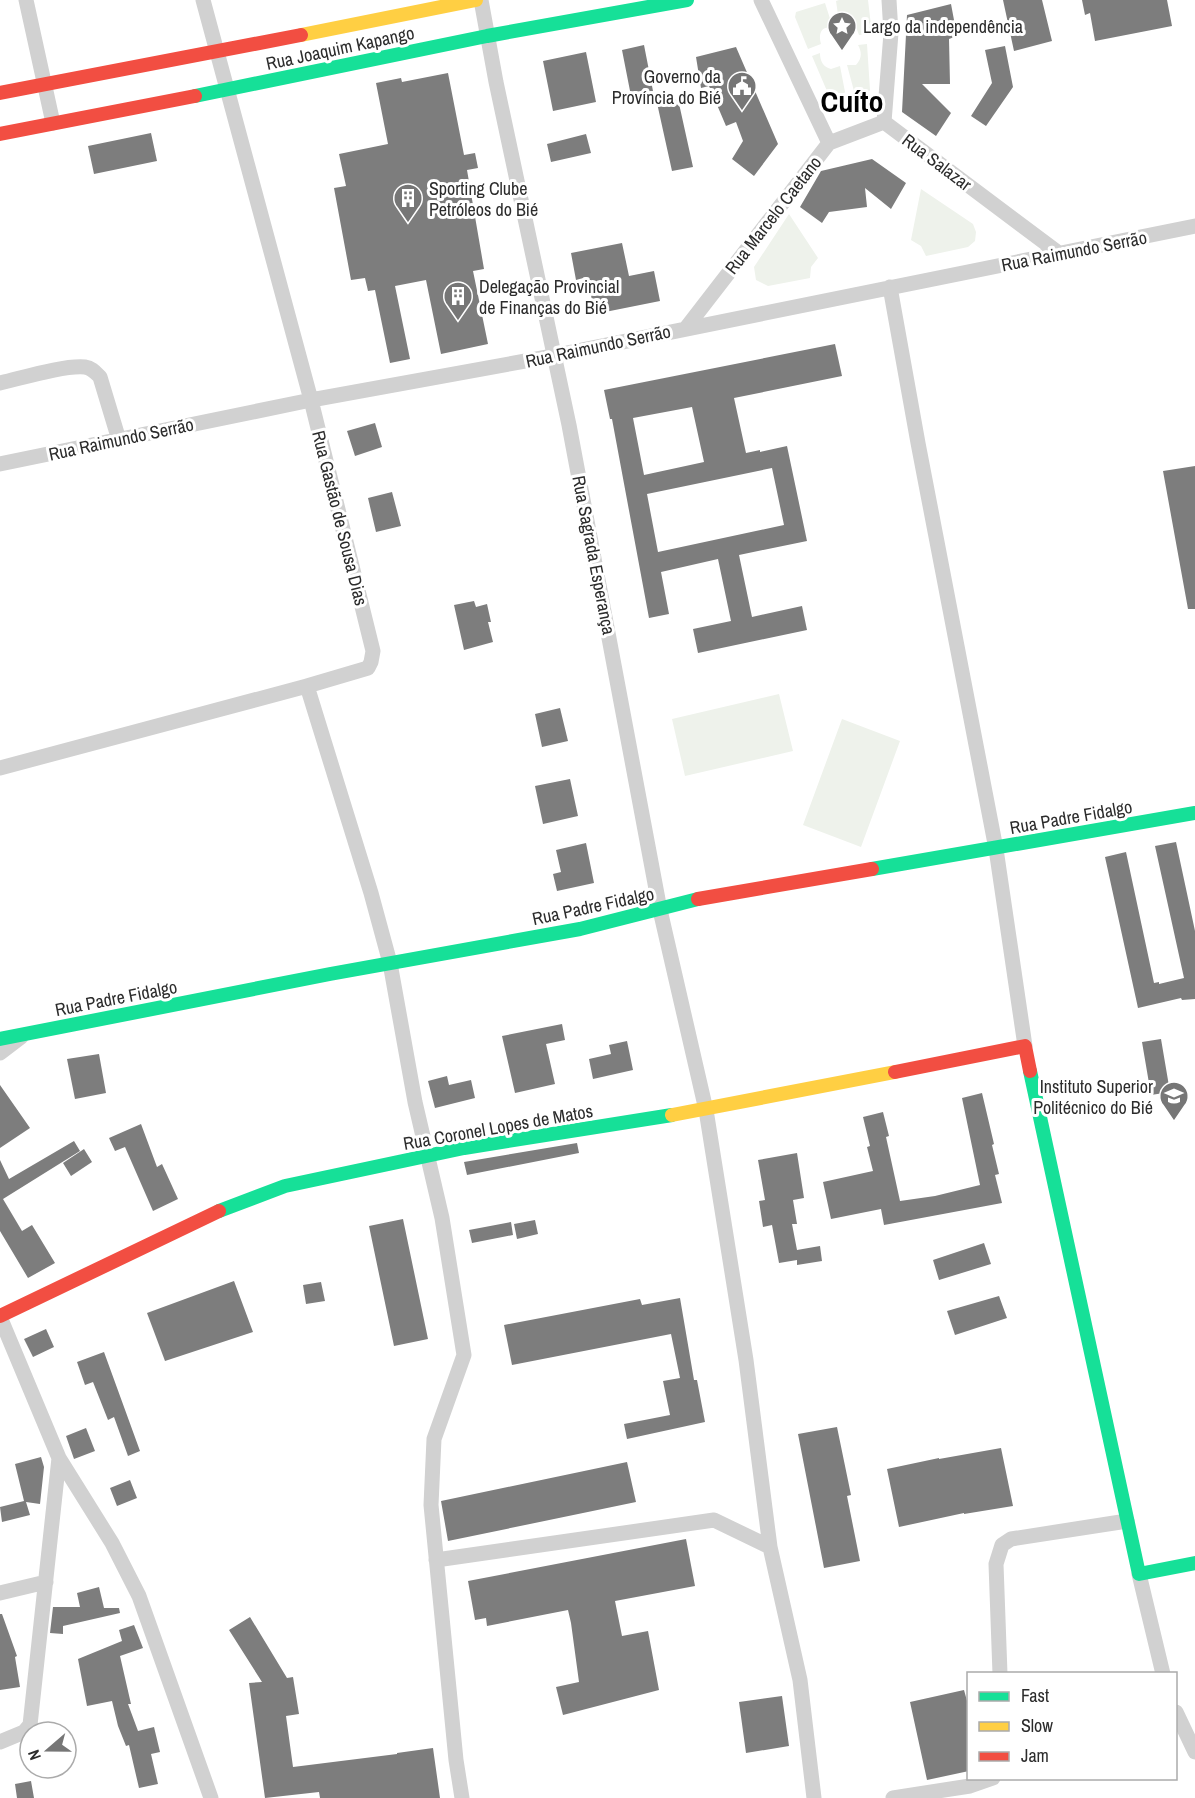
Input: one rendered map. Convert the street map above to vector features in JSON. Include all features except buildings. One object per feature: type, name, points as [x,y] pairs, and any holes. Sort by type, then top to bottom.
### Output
[{"type":"street","points":[[26,0],[53,123]]},
{"type":"street","name":"Rua Gastão de Sousa Dias","points":[[0,768],[307,686],[368,668],[372,662],[373,651],[311,400],[202,0]]},
{"type":"street","name":"Rua Joaquim Kapango","points":[[0,93],[217,51],[374,31],[476,0]]},
{"type":"street","name":"Rua Sagrada Esperança","points":[[481,0],[569,425],[660,910],[706,1110],[749,1383],[770,1546],[800,1680],[814,1798]]},
{"type":"street","name":"Rua Joaquim Kapango","points":[[0,134],[228,90],[328,64],[378,59],[487,36],[687,0]]},
{"type":"street","name":"Rua Marcelo Caetano","points":[[686,328],[829,142],[761,0]]},
{"type":"street","name":"Rua Salazar","points":[[889,0],[891,33],[884,122],[1060,254]]},
{"type":"street","points":[[374,31],[378,59]]},
{"type":"street","points":[[829,142],[884,122]]},
{"type":"street","name":"Rua Raimundo Serrão","points":[[0,464],[311,400],[554,356],[1195,226]]},
{"type":"street","points":[[890,287],[913,420],[996,849],[1025,1046],[1127,1521],[1163,1672]]},
{"type":"street","points":[[0,383],[62,369],[83,367],[93,369],[100,377],[119,440]]},
{"type":"street","points":[[307,686],[371,893],[390,963],[441,1218],[464,1355],[434,1439],[431,1505],[456,1760],[462,1798]]},
{"type":"street","name":"Rua Padre Fidalgo","points":[[0,1040],[390,963],[580,930],[715,895],[996,849],[1195,813]]},
{"type":"street","points":[[0,1053],[24,1035]]},
{"type":"street","name":"Rua Coronel Lopes de Matos","points":[[0,1316],[183,1227],[230,1206],[285,1186],[464,1148],[706,1110],[1025,1046]]},
{"type":"street","points":[[0,1316],[59,1458],[112,1543],[139,1596],[211,1798]]},
{"type":"street","points":[[0,1742],[24,1732],[30,1725],[59,1458]]},
{"type":"street","points":[[436,1560],[714,1520],[770,1546]]},
{"type":"street","points":[[1000,1672],[996,1564],[1002,1545],[1011,1539],[1127,1521]]},
{"type":"street","points":[[1139,1574],[1195,1563]]},
{"type":"street","points":[[0,1593],[46,1582]]},
{"type":"street","points":[[1177,1714],[1195,1752]]},
{"type":"street","points":[[893,1798],[970,1786],[990,1780]]},
{"type":"shaded area","points":[[868,0],[872,34],[859,35],[856,27],[851,23],[844,24],[840,28],[836,1]]},
{"type":"shaded area","points":[[825,3],[833,28],[823,29],[820,34],[821,44],[808,49],[795,17],[796,12]]},
{"type":"shaded area","points":[[867,44],[870,90],[865,95],[859,95],[854,91],[847,65],[856,65],[861,55],[858,45]]},
{"type":"shaded area","points":[[820,53],[821,61],[826,67],[831,69],[840,66],[845,92],[840,100],[830,98],[812,56]]},
{"type":"shaded area","points":[[921,189],[973,224],[976,232],[975,241],[968,247],[926,256],[921,246],[911,240]]},
{"type":"shaded area","points":[[789,214],[818,258],[811,267],[810,278],[768,286],[756,280],[754,267]]},
{"type":"shaded area","points":[[779,694],[793,751],[685,776],[672,719]]},
{"type":"shaded area","points":[[842,719],[900,741],[861,847],[803,825]]},
{"type":"traffic: fast","points":[[195,96],[487,36],[687,0]]},
{"type":"traffic: fast","points":[[872,869],[1195,813]]},
{"type":"traffic: fast","points":[[0,1039],[330,974],[580,929],[698,899]]},
{"type":"traffic: fast","points":[[1030,1071],[1139,1574],[1195,1563]]},
{"type":"traffic: fast","points":[[219,1211],[285,1186],[464,1148],[672,1115]]},
{"type":"traffic: slow","points":[[301,35],[476,0]]},
{"type":"traffic: slow","points":[[672,1115],[895,1072]]},
{"type":"traffic: jam","points":[[0,93],[301,35]]},
{"type":"traffic: jam","points":[[0,134],[195,96]]},
{"type":"traffic: jam","points":[[698,899],[872,869]]},
{"type":"traffic: jam","points":[[895,1072],[1025,1046],[1030,1071]]},
{"type":"traffic: jam","points":[[0,1316],[219,1211]]},
{"type":"place","name":"Largo da independência","points":[[842,52]]},
{"type":"place","name":"Governo da Província do Bié","points":[[742,112]]},
{"type":"place","name":"Sporting Clube Petróleos do Bié","points":[[408,224]]},
{"type":"place","name":"Delegação Provincial de Finanças do Bié","points":[[458,322]]},
{"type":"place","name":"Instituto Superior Politécnico do Bié","points":[[1174,1122]]},
{"type":"district","name":"Cuíto","points":[[852,101]]}]
